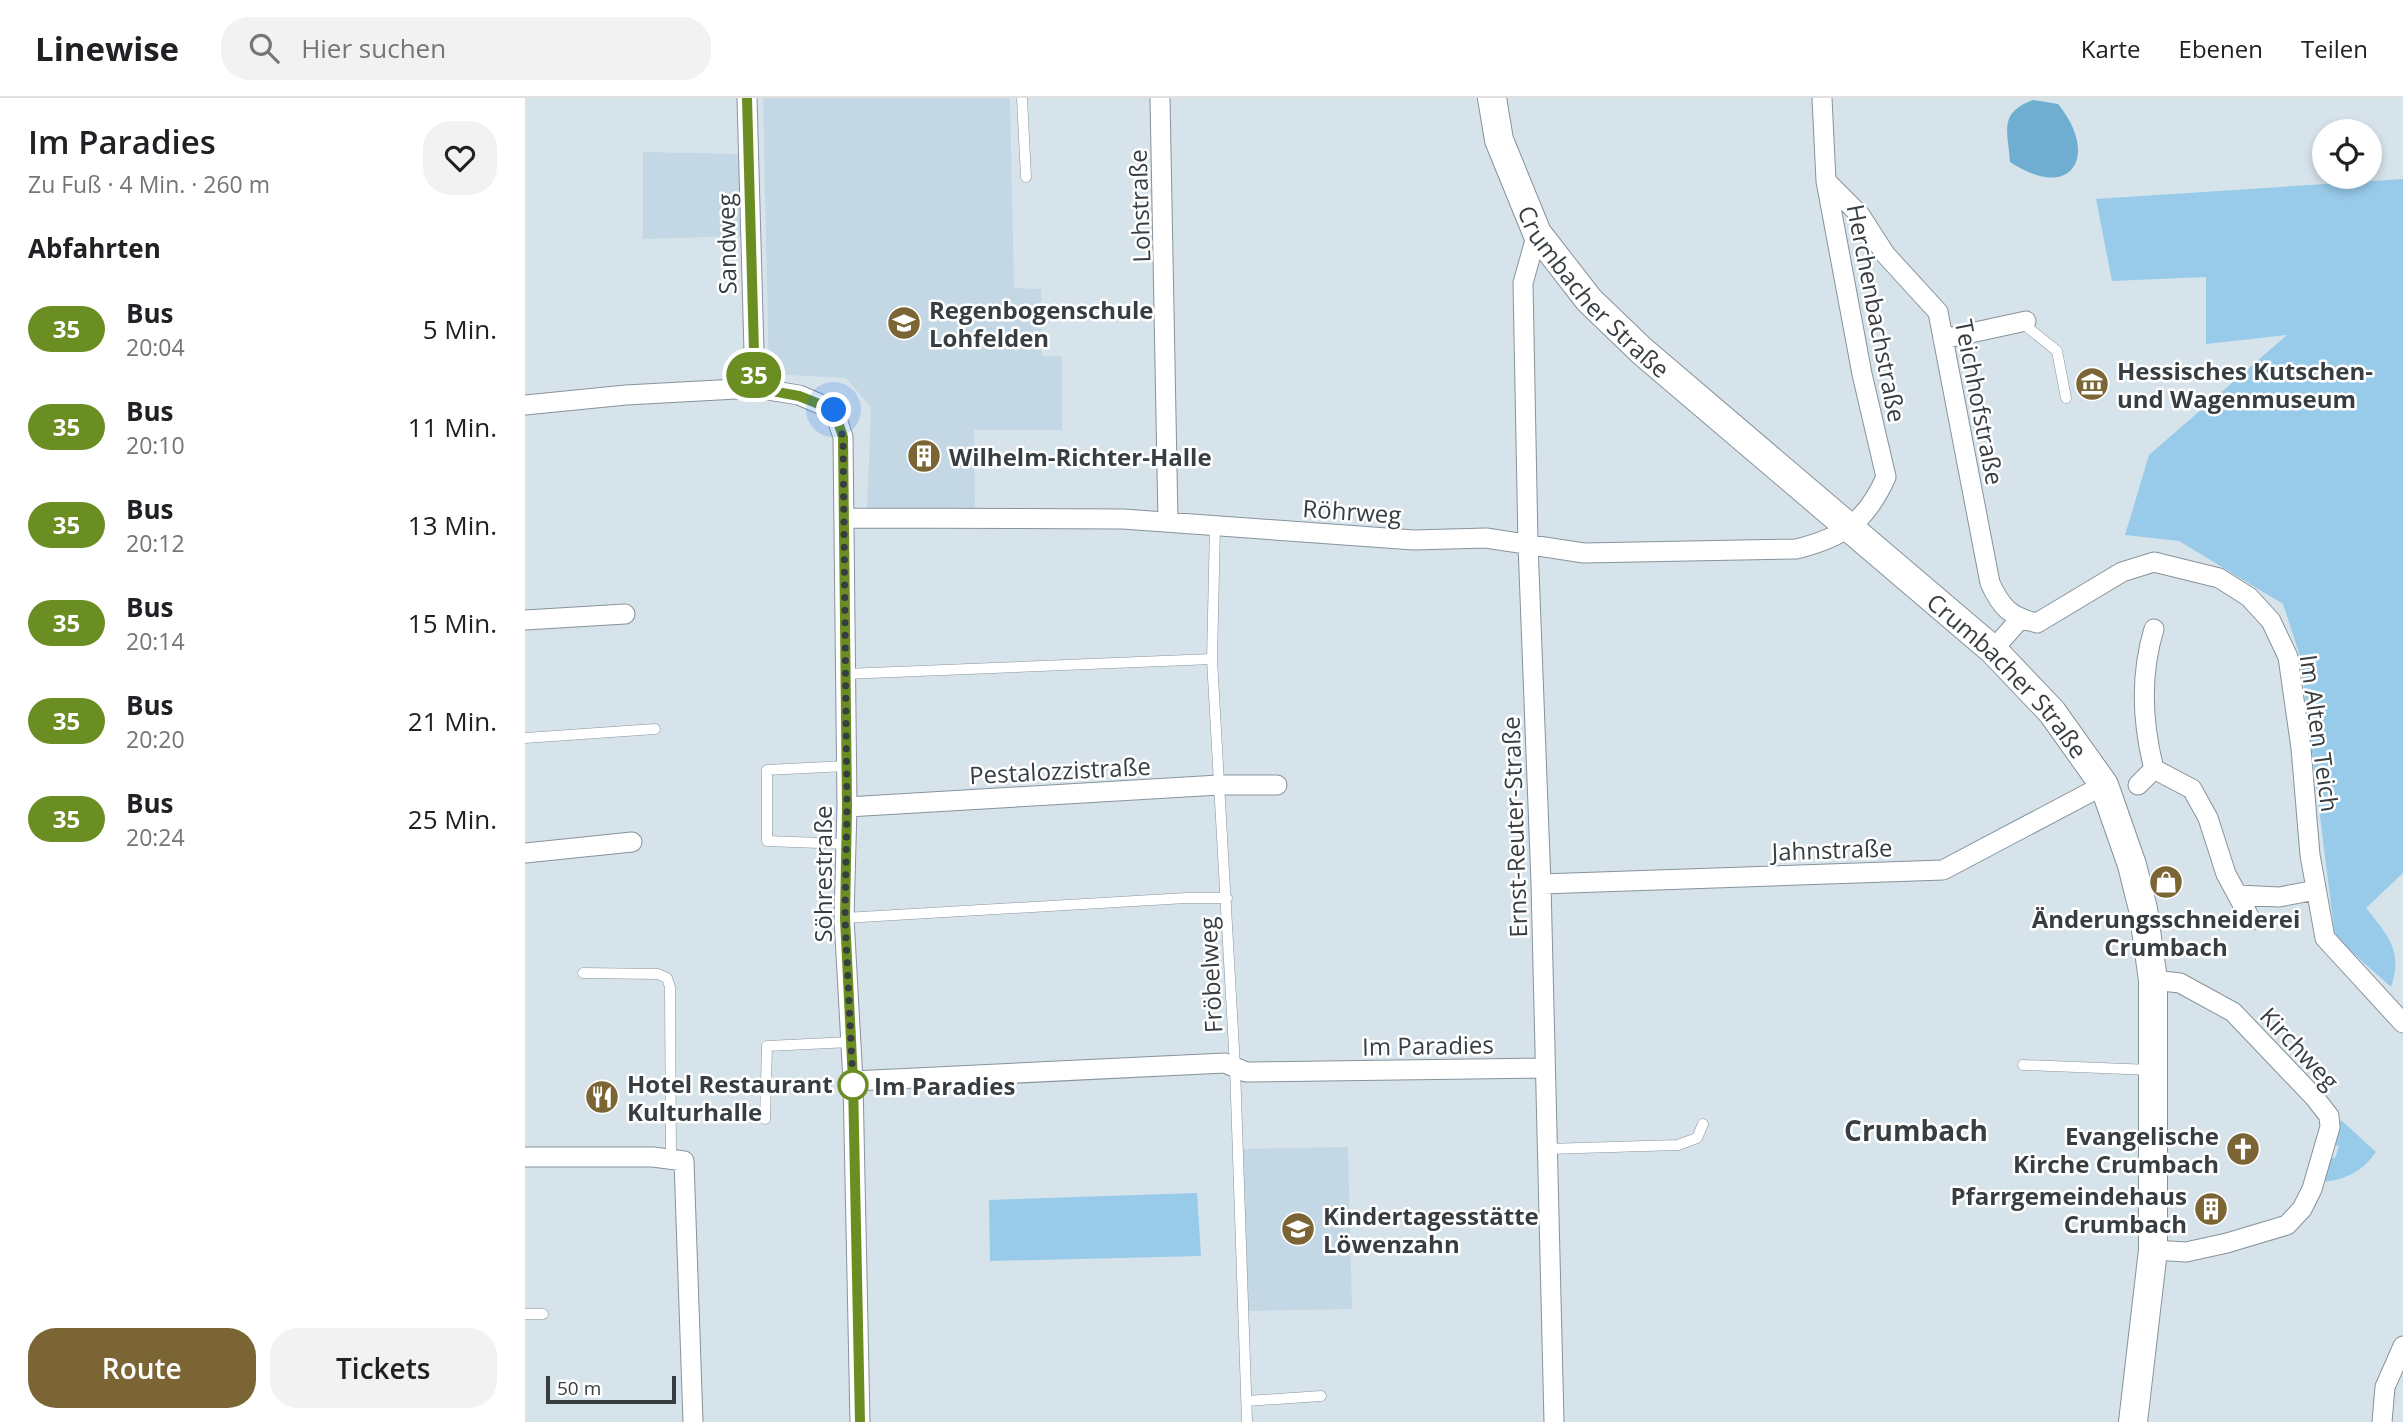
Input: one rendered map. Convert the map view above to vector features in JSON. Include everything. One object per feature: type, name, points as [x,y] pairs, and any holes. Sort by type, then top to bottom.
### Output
[{"type":"main road","name":"Crumbacher Straße","points":[[1492,98],[1499,140],[1537,233],[1589,300],[1642,351],[1993,650],[2052,712],[2104,785],[2138,887],[2153,981],[2153,1250],[2133,1422]]},
{"type":"street","name":"Sandweg","points":[[747,98],[755,388]]},
{"type":"street","name":"Lohstraße","points":[[1160,98],[1168,522]]},
{"type":"street","name":"Herchenbachstraße","points":[[1822,98],[1826,180],[1862,374],[1886,477],[1878,493],[1851,527]]},
{"type":"street","name":"Teichhofstraße","points":[[1826,180],[1860,215],[1885,254],[1938,312],[1990,583],[2002,608],[2020,619]]},
{"type":"street","name":"Ernst-Reuter-Straße","points":[[1537,233],[1523,283],[1528,544],[1542,884],[1554,1422]]},
{"type":"street","points":[[1943,339],[2023,322]]},
{"type":"street","points":[[525,405],[626,395],[755,388]]},
{"type":"street","name":"Söhrestraße","points":[[755,388],[799,396],[834,410],[843,437],[847,807],[845,918],[853,1081],[860,1422]]},
{"type":"street","name":"Röhrweg","points":[[844,518],[1110,519],[1414,540],[1486,538],[1584,553],[1796,549],[1828,541],[1851,527]]},
{"type":"street","name":"Im Alten Teich","points":[[2020,619],[2038,623],[2122,572],[2154,562],[2220,578],[2249,597],[2271,621],[2288,657],[2316,890],[2325,938],[2403,1023]]},
{"type":"street","points":[[525,620],[625,614]]},
{"type":"street","points":[[1993,650],[2020,619]]},
{"type":"street","points":[[2154,629],[2144,670],[2146,726],[2154,769]]},
{"type":"street","points":[[2138,785],[2154,769]]},
{"type":"street","points":[[2154,769],[2192,789],[2208,818],[2226,874],[2251,920]]},
{"type":"street","name":"Pestalozzistraße","points":[[847,807],[1219,785],[1277,785]]},
{"type":"street","name":"Jahnstraße","points":[[1542,884],[1943,870],[2104,785]]},
{"type":"street","points":[[525,853],[632,842]]},
{"type":"street","points":[[2238,895],[2279,897],[2316,890]]},
{"type":"street","name":"Kirchweg","points":[[2153,981],[2180,983],[2233,1012],[2329,1116],[2330,1127],[2312,1189],[2302,1209],[2287,1225],[2186,1252],[2153,1250]]},
{"type":"street","name":"Im Paradies","points":[[853,1081],[1225,1063],[1246,1072],[1545,1068]]},
{"type":"street","points":[[525,1157],[684,1161],[693,1422]]},
{"type":"street","points":[[2382,1422],[2385,1387],[2403,1346]]},
{"type":"lane","points":[[1022,98],[1026,177]]},
{"type":"lane","points":[[2023,322],[2057,351],[2066,398]]},
{"type":"lane","name":"Fröbelweg","points":[[1215,527],[1212,659],[1235,1067],[1247,1422]]},
{"type":"lane","points":[[844,674],[1212,659]]},
{"type":"lane","points":[[525,738],[655,729]]},
{"type":"lane","points":[[846,766],[767,770],[767,841],[846,844]]},
{"type":"lane","points":[[845,918],[1186,898],[1227,898]]},
{"type":"lane","points":[[583,973],[658,974],[667,978],[670,987],[671,1159]]},
{"type":"lane","points":[[765,1119],[767,1046],[851,1042]]},
{"type":"lane","points":[[2023,1065],[2155,1070]]},
{"type":"lane","points":[[1547,1149],[1678,1145],[1697,1138],[1703,1124]]},
{"type":"lane","points":[[525,1314],[543,1314]]},
{"type":"lane","points":[[1247,1401],[1321,1396]]},
{"type":"shaded area","name":"Regenbogenschule Lohfelden","points":[[763,98],[1010,98],[1014,288],[1041,289],[1042,356],[1062,356],[1062,430],[974,430],[975,508],[867,508],[871,407],[846,378],[769,374]]},
{"type":"shaded area","points":[[2033,100],[2058,104],[2071,123],[2077,140],[2078,156],[2073,167],[2064,175],[2050,177],[2032,173],[2010,162],[2007,132],[2010,117],[2022,105]]},
{"type":"shaded area","points":[[643,152],[741,154],[740,236],[643,239]]},
{"type":"shaded area","points":[[2403,179],[2403,873],[2366,908],[2392,945],[2395,964],[2391,987],[2335,937],[2300,656],[2283,604],[2179,541],[2125,535],[2149,455],[2287,335],[2206,344],[2206,277],[2112,281],[2096,199],[2312,185],[2312,189],[2382,189],[2382,180]]},
{"type":"shaded area","points":[[2341,1120],[2376,1152],[2365,1165],[2352,1174],[2319,1182],[2324,1164],[2329,1165],[2332,1158],[2335,1158],[2339,1146],[2332,1144]]},
{"type":"shaded area","name":"Kindertagesstätte Löwenzahn","points":[[1348,1147],[1352,1309],[1247,1311],[1243,1149]]},
{"type":"shaded area","points":[[1197,1193],[1201,1256],[990,1261],[989,1200]]},
{"type":"bus line","name":"35","points":[[747,98],[755,388],[799,396],[834,410],[843,437],[847,807],[845,918],[853,1081],[860,1422]]},
{"type":"place","name":"Regenbogenschule Lohfelden","points":[[904,323]]},
{"type":"place","name":"Hessisches Kutschen- und Wagenmuseum","points":[[2092,384]]},
{"type":"place","name":"Wilhelm-Richter-Halle","points":[[924,456]]},
{"type":"place","name":"Änderungsschneiderei Crumbach","points":[[2166,882]]},
{"type":"place","name":"Im Paradies","points":[[853,1085]]},
{"type":"place","name":"Hotel Restaurant Kulturhalle","points":[[602,1097]]},
{"type":"place","name":"Evangelische Kirche Crumbach","points":[[2243,1149]]},
{"type":"place","name":"Pfarrgemeindehaus Crumbach","points":[[2211,1209]]},
{"type":"place","name":"Kindertagesstätte Löwenzahn","points":[[1298,1229]]},
{"type":"district","name":"Crumbach","points":[[1916,1130]]},
{"type":"route","points":[[834,410],[843,437],[847,807],[845,918],[853,1085]]}]
